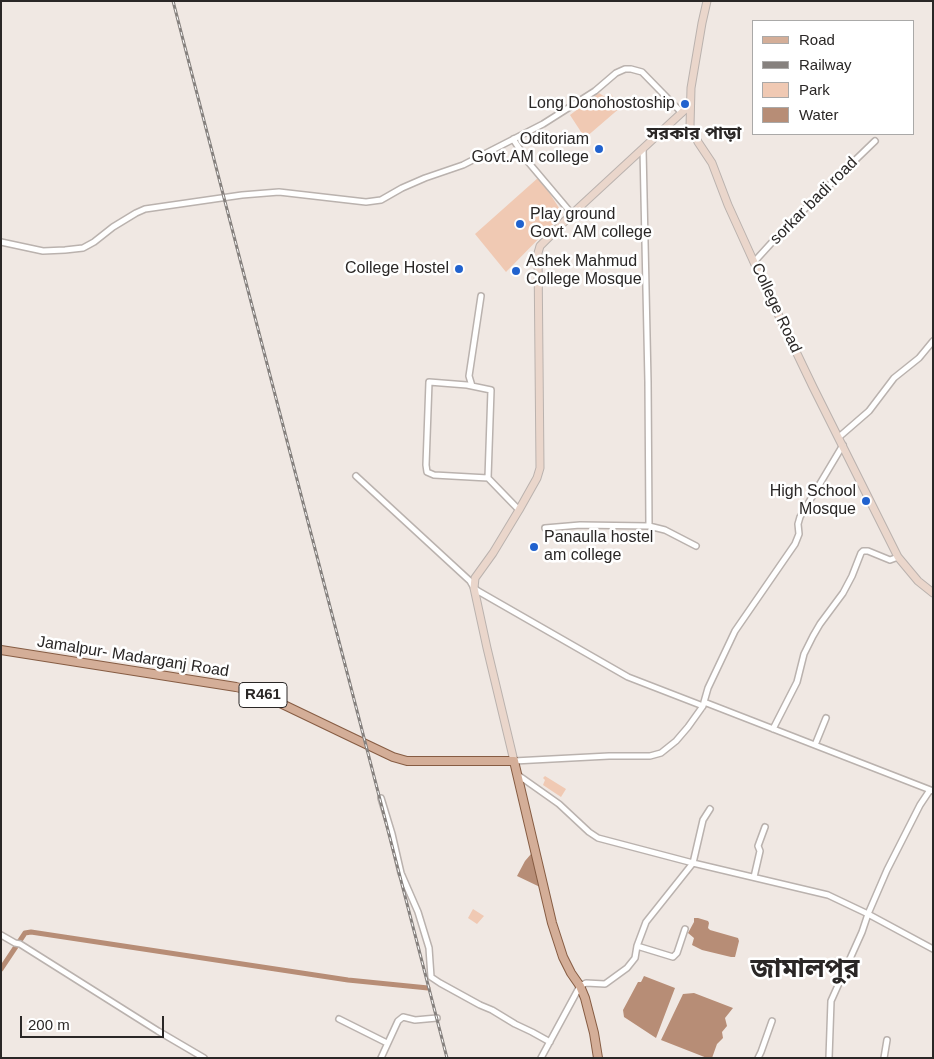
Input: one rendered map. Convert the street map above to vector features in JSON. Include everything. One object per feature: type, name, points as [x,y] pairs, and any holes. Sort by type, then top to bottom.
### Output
[{"type":"main road","name":"College Road","points":[[707,1],[691,88],[690,126],[712,163],[754,262],[813,387],[898,557],[918,581],[933,593]]},
{"type":"main road","points":[[598,1058],[594,1032],[585,998],[563,957],[552,922],[474,588],[475,578],[493,553],[537,478],[540,468],[538,253],[540,246],[690,105]]},
{"type":"main road","name":"Jamalpur- Madarganj Road","points":[[1,650],[236,687],[257,692],[393,757],[407,761],[514,761]]},
{"type":"street","points":[[1,242],[43,251],[83,248],[94,242],[113,226],[145,209],[242,195],[279,192],[374,202],[425,178],[463,165],[513,140],[563,112],[595,91],[616,73],[625,69],[631,68],[642,72],[682,113]]},
{"type":"street","points":[[513,140],[529,163],[572,214]]},
{"type":"street","name":"sorkar badi road","points":[[754,262],[785,228],[875,141]]},
{"type":"street","points":[[643,148],[649,526]]},
{"type":"street","points":[[472,386],[469,376],[481,296]]},
{"type":"street","points":[[839,437],[869,411],[894,378],[919,358],[933,341]]},
{"type":"street","points":[[461,384],[469,376]]},
{"type":"street","points":[[488,478],[491,390],[461,384],[429,382],[427,472],[434,475],[488,478],[518,510]]},
{"type":"street","points":[[514,761],[609,756],[650,756],[661,753],[676,741],[703,704],[708,688],[735,631],[795,544],[800,517],[843,445]]},
{"type":"street","points":[[356,476],[470,581],[478,591],[628,677],[773,729],[931,790],[920,805],[887,870],[831,1002],[829,1058]]},
{"type":"street","points":[[545,528],[580,525],[649,526],[665,530],[696,546]]},
{"type":"street","points":[[773,729],[797,682],[804,654],[813,636],[843,593],[861,553],[868,551],[890,560],[898,557]]},
{"type":"street","points":[[815,746],[826,718]]},
{"type":"street","points":[[518,775],[559,804],[598,838],[828,895],[933,949]]},
{"type":"street","points":[[381,798],[402,873],[418,912],[429,948],[431,977],[550,1042]]},
{"type":"street","points":[[541,1058],[580,986],[586,983],[605,984],[627,968],[635,958],[637,946],[646,922],[693,863],[704,820],[710,809]]},
{"type":"street","points":[[754,877],[760,851],[758,846],[765,827]]},
{"type":"street","points":[[637,946],[673,957],[677,953],[685,928]]},
{"type":"street","points":[[1,934],[204,1058]]},
{"type":"street","points":[[381,1058],[398,1021],[403,1017],[415,1020],[436,1018]]},
{"type":"street","points":[[339,1019],[388,1044]]},
{"type":"street","points":[[758,1058],[772,1021]]},
{"type":"street","points":[[884,1058],[887,1040]]},
{"type":"green space","points":[[599,93],[605,97],[611,94],[621,107],[585,138],[570,115]]},
{"type":"green space","name":"Play ground Govt. AM college","points":[[539,177],[563,214],[506,272],[475,234]]},
{"type":"green space","points":[[545,776],[566,789],[561,797],[543,785],[545,780],[543,778]]},
{"type":"green space","points":[[473,909],[484,916],[477,924],[468,918]]},
{"type":"water","points":[[531,854],[535,867],[540,887],[517,876]]},
{"type":"water","points":[[694,918],[708,921],[708,928],[710,930],[738,938],[735,957],[702,950],[692,945],[694,938],[688,933]]},
{"type":"water","points":[[644,976],[675,988],[656,1038],[624,1017],[623,1010],[638,982],[641,982]]},
{"type":"water","points":[[694,993],[733,1008],[725,1018],[727,1026],[722,1032],[723,1038],[717,1044],[712,1058],[707,1058],[661,1040],[683,994]]},
{"type":"waterway","points":[[1,969],[25,933],[31,932],[348,980],[428,988]]},
{"type":"railway","points":[[173,1],[447,1058]]},
{"type":"place","name":"Long Donohostoship","points":[[685,104]]},
{"type":"place","name":"Oditoriam Govt.AM college","points":[[599,149]]},
{"type":"place","name":"Play ground Govt. AM college","points":[[520,224]]},
{"type":"place","name":"College Hostel","points":[[459,269]]},
{"type":"place","name":"Ashek Mahmud College Mosque","points":[[516,271]]},
{"type":"place","name":"High School Mosque","points":[[866,501]]},
{"type":"place","name":"Panaulla hostel am college","points":[[534,547]]},
{"type":"district","name":"সরকার পাড়া","points":[[694,134]]},
{"type":"district","name":"জামালপুর","points":[[805,970]]}]
